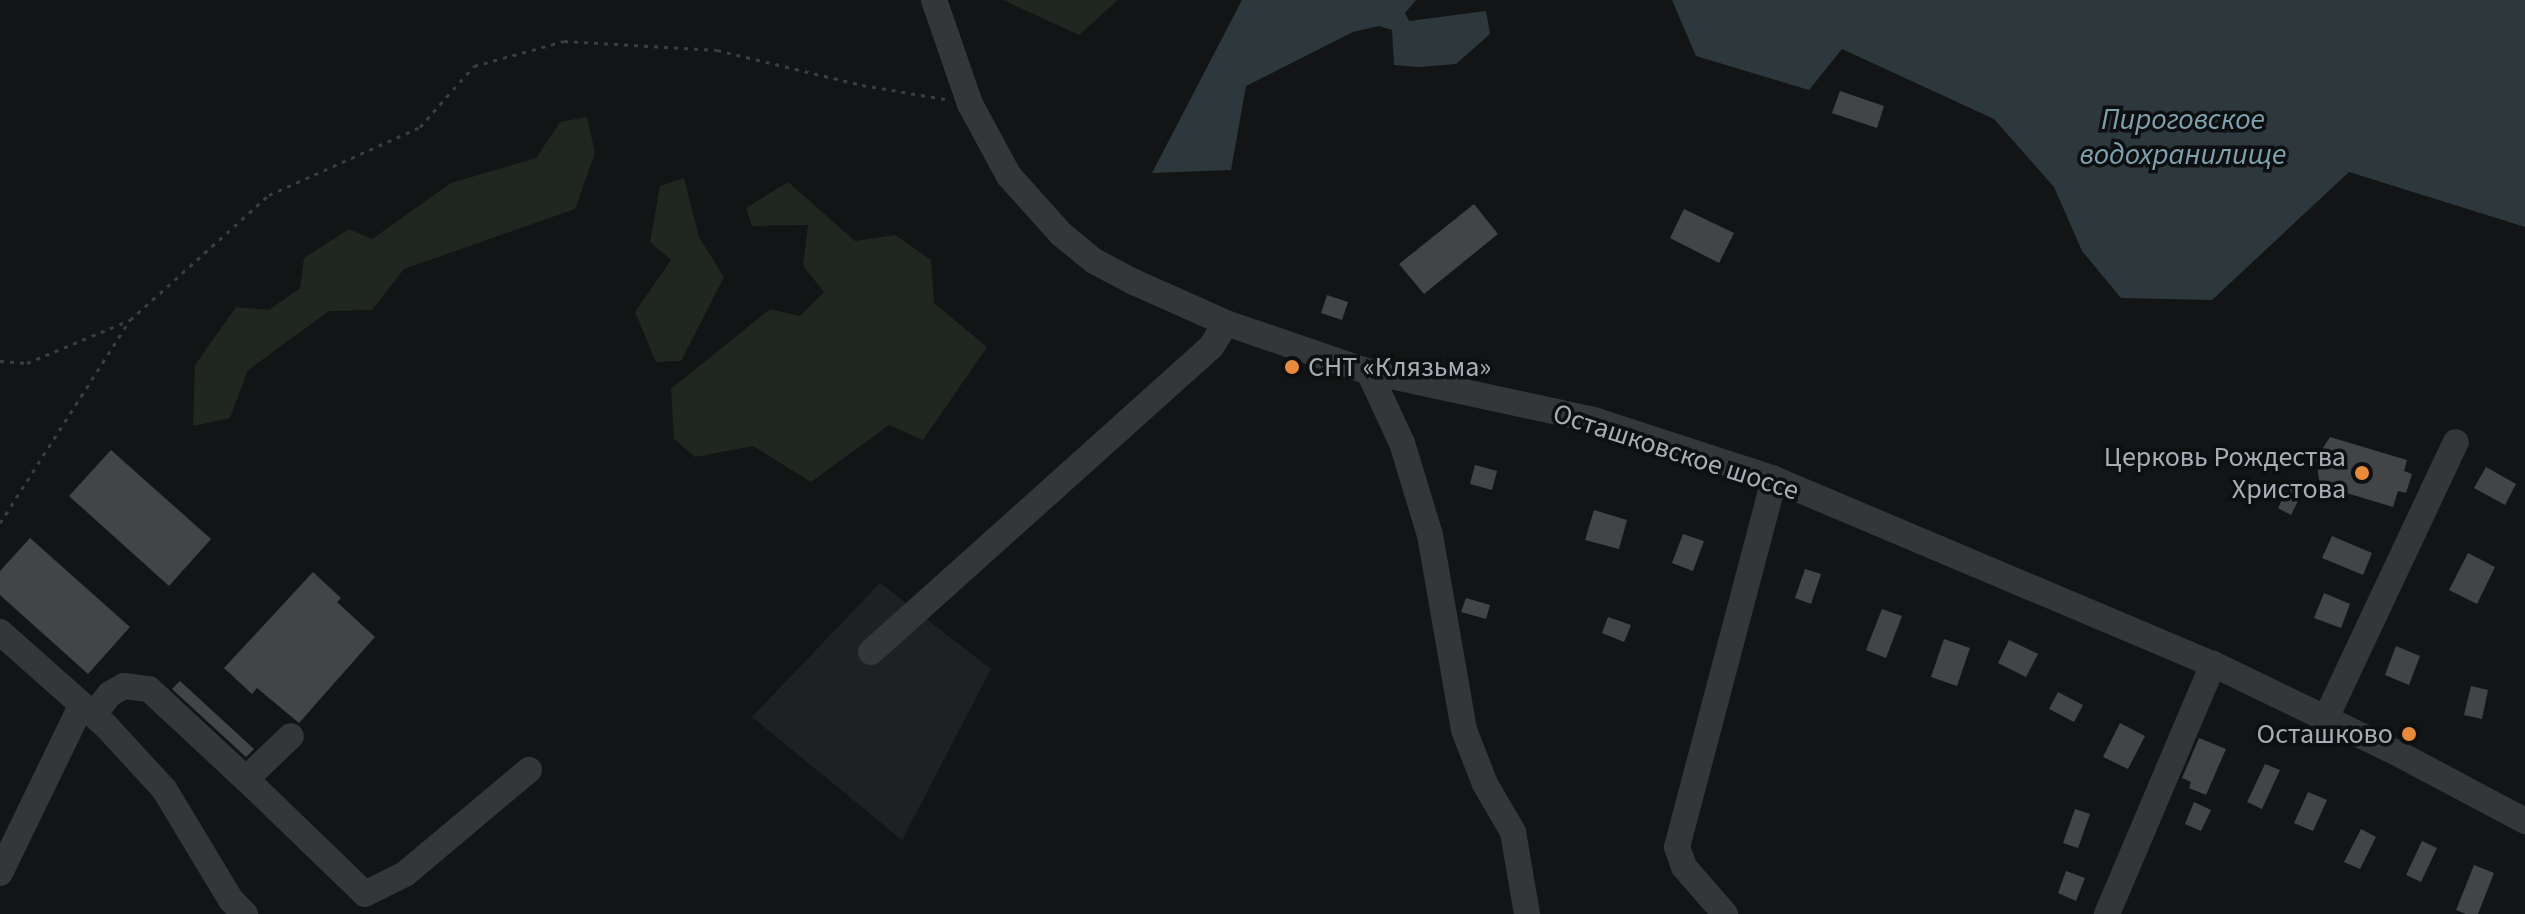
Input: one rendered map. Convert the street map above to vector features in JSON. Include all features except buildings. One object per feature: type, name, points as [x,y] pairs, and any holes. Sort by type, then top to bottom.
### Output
[{"type":"street","name":"Осташковское шоссе","points":[[934,0],[970,104],[1009,176],[1061,234],[1107,268],[1226,323],[1369,372],[1594,420],[1774,479],[2213,664],[2399,754],[2525,821]]},
{"type":"street","points":[[871,652],[1211,347],[1226,323]]},
{"type":"street","points":[[1369,372],[1402,443],[1430,535],[1464,730],[1485,784],[1513,832],[1527,914]]},
{"type":"street","points":[[2325,720],[2456,442]]},
{"type":"street","points":[[1725,914],[1684,867],[1677,847],[1774,479]]},
{"type":"street","points":[[0,632],[93,716],[164,789],[235,909]]},
{"type":"street","points":[[2107,914],[2213,664]]},
{"type":"street","points":[[0,873],[93,716],[110,694],[124,686],[149,689],[365,894],[405,874],[529,770]]},
{"type":"street","points":[[246,779],[291,736]]},
{"type":"path","points":[[0,523],[130,320],[269,195],[420,127],[474,66],[564,41],[717,50],[862,85],[970,104]]},
{"type":"path","points":[[0,361],[27,363],[130,320]]},
{"type":"shaded area","points":[[1003,0],[1118,0],[1079,35]]},
{"type":"shaded area","points":[[587,117],[595,153],[575,209],[404,269],[372,310],[329,311],[248,370],[230,418],[193,426],[195,365],[236,307],[269,310],[300,288],[304,258],[349,229],[372,239],[451,183],[536,158],[560,122]]},
{"type":"shaded area","points":[[684,178],[699,237],[724,277],[681,361],[656,362],[635,312],[671,260],[650,242],[660,186]]},
{"type":"shaded area","points":[[788,182],[855,241],[895,235],[931,260],[934,303],[987,347],[923,440],[889,425],[811,482],[753,446],[695,457],[674,439],[671,389],[770,309],[800,316],[824,292],[803,266],[808,225],[752,226],[746,208]]},
{"type":"shaded area","points":[[880,583],[991,669],[902,840],[752,717]]},
{"type":"water","points":[[1242,0],[1416,0],[1405,13],[1409,21],[1486,11],[1490,34],[1456,64],[1419,67],[1394,65],[1392,30],[1379,26],[1353,32],[1246,86],[1231,170],[1152,173]]},
{"type":"water","name":"Пироговское водохранилище","points":[[1672,0],[2525,0],[2525,227],[2349,172],[2212,300],[2121,298],[2082,251],[2054,187],[1994,119],[1842,49],[1809,90],[1696,56]]},
{"type":"place","name":"СНТ «Клязьма»","points":[[1292,367]]},
{"type":"place","name":"Церковь Рождества Христова","points":[[2362,473]]},
{"type":"place","name":"Осташково","points":[[2409,734]]}]
